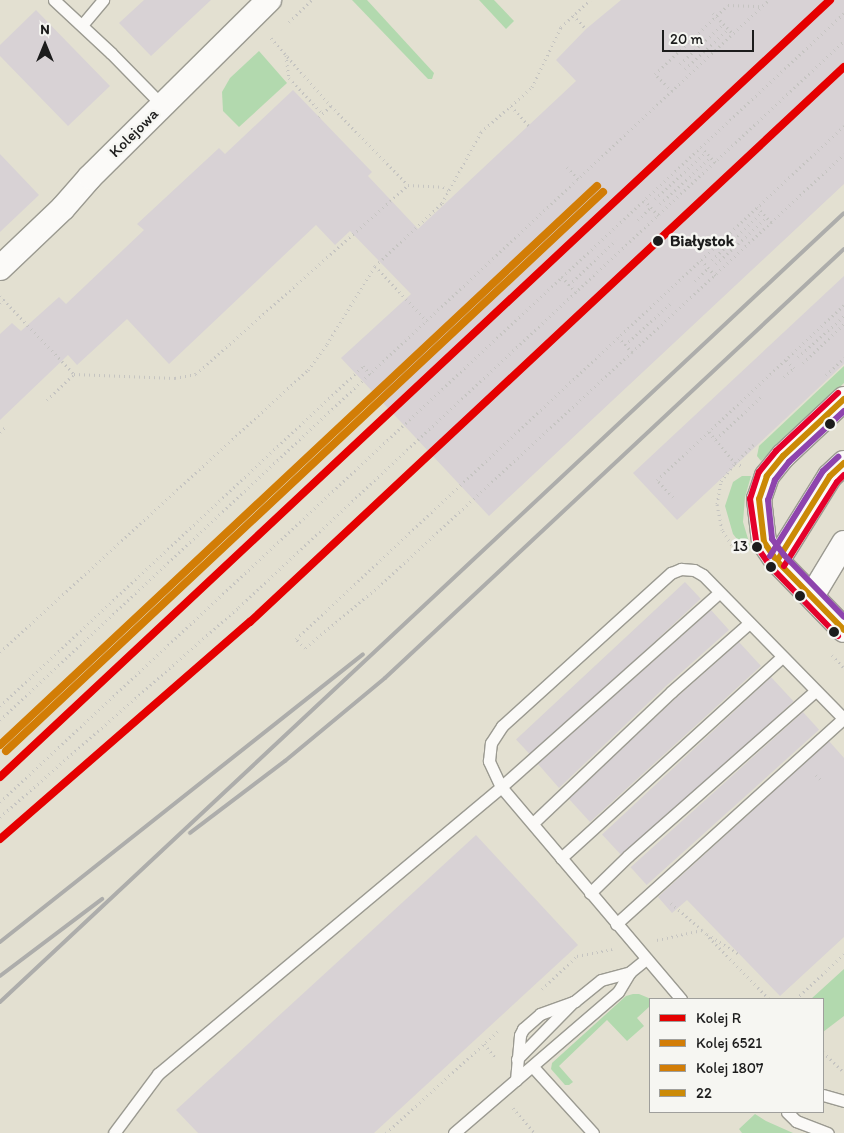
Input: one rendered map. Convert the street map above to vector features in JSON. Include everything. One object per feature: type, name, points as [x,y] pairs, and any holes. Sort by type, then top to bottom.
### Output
[{"type":"street","name":"Kolejowa","points":[[0,268],[63,208],[90,177],[268,0]]},
{"type":"street","points":[[844,399],[783,456],[767,476],[760,499],[760,519],[764,542],[777,561],[844,630]]},
{"type":"street","points":[[777,561],[830,476],[844,463]]},
{"type":"street","points":[[812,596],[844,543]]},
{"type":"lane","points":[[54,0],[162,104]]},
{"type":"lane","points":[[82,25],[103,0]]},
{"type":"lane","points":[[616,924],[844,718],[781,658],[702,575],[694,570],[681,569],[670,573],[502,726],[491,743],[489,762],[501,787],[616,924],[680,998]]},
{"type":"lane","points":[[114,1133],[158,1074],[501,787],[719,593]]},
{"type":"lane","points":[[532,823],[671,692],[748,624]]},
{"type":"lane","points":[[562,858],[781,658]]},
{"type":"lane","points":[[590,892],[770,729],[815,691]]},
{"type":"lane","points":[[454,1133],[499,1092],[533,1067],[618,992],[630,972],[646,959]]},
{"type":"lane","points":[[517,1060],[575,1001],[601,980],[630,972]]},
{"type":"lane","points":[[516,1080],[517,1060],[523,1029],[540,1014],[575,1001]]},
{"type":"lane","points":[[533,1067],[593,1133]]},
{"type":"lane","points":[[824,1095],[844,1101]]},
{"type":"lane","points":[[788,1113],[796,1122],[828,1133]]},
{"type":"path","points":[[286,25],[312,0]]},
{"type":"path","points":[[0,652],[308,370],[328,344],[375,266],[442,203],[451,190],[481,132],[532,87],[561,27],[590,0]]},
{"type":"path","points":[[0,720],[769,0]]},
{"type":"path","points":[[672,91],[655,74],[716,16],[728,5],[762,6]]},
{"type":"path","points":[[713,13],[733,34]]},
{"type":"path","points":[[0,802],[844,13]]},
{"type":"path","points":[[251,16],[332,106],[408,185],[451,190]]},
{"type":"path","points":[[574,16],[586,29]]},
{"type":"path","points":[[680,64],[723,24]]},
{"type":"path","points":[[685,69],[728,29]]},
{"type":"path","points":[[272,39],[279,32]]},
{"type":"path","points":[[0,817],[239,607],[844,41]]},
{"type":"path","points":[[286,55],[289,78],[321,115],[332,106]]},
{"type":"path","points":[[511,106],[528,126]]},
{"type":"path","points":[[844,126],[296,639],[305,648],[419,551],[844,154]]},
{"type":"path","points":[[701,147],[715,162]]},
{"type":"path","points":[[655,199],[706,152]]},
{"type":"path","points":[[660,204],[710,157]]},
{"type":"path","points":[[567,167],[578,179]]},
{"type":"path","points":[[0,296],[74,374],[175,378],[196,374],[408,185]]},
{"type":"path","points":[[644,200],[658,215]]},
{"type":"path","points":[[757,207],[771,222]]},
{"type":"path","points":[[638,220],[651,208]]},
{"type":"path","points":[[712,260],[762,212]]},
{"type":"path","points":[[716,264],[767,217]]},
{"type":"path","points":[[569,285],[616,240]]},
{"type":"path","points":[[701,260],[715,275]]},
{"type":"path","points":[[375,266],[427,321]]},
{"type":"path","points":[[694,281],[708,268]]},
{"type":"path","points":[[562,277],[576,292]]},
{"type":"path","points":[[0,303],[4,299]]},
{"type":"path","points":[[625,345],[673,301]]},
{"type":"path","points":[[673,497],[657,480],[844,306]]},
{"type":"path","points":[[798,358],[844,316]]},
{"type":"path","points":[[803,363],[844,324]]},
{"type":"path","points":[[618,337],[632,352]]},
{"type":"path","points":[[784,377],[794,368],[786,360]]},
{"type":"path","points":[[0,706],[363,366],[370,374]]},
{"type":"path","points":[[47,400],[74,374]]},
{"type":"path","points":[[716,439],[762,396]]},
{"type":"path","points":[[0,432],[7,426]]},
{"type":"path","points":[[816,775],[821,780]]},
{"type":"path","points":[[673,905],[702,930],[740,955]]},
{"type":"path","points":[[797,998],[844,954]]},
{"type":"path","points":[[824,1053],[844,1072]]},
{"type":"green space","points":[[352,0],[367,0],[434,73],[432,79],[428,79]]},
{"type":"green space","points":[[479,0],[494,0],[514,21],[506,29]]},
{"type":"green space","points":[[259,51],[287,83],[239,127],[223,111],[222,92],[230,78]]},
{"type":"green space","points":[[844,366],[844,383],[761,461],[757,456],[759,446]]},
{"type":"green space","points":[[742,476],[751,476],[745,497],[743,522],[751,549],[747,552],[733,534],[725,506],[733,482]]},
{"type":"green space","points":[[844,969],[844,1016],[824,1031],[824,998],[812,998]]},
{"type":"green space","points":[[639,994],[649,998],[649,1007],[637,1018],[644,1026],[627,1041],[607,1020],[559,1066],[573,1082],[565,1085],[551,1069],[552,1063],[626,996]]},
{"type":"green space","points":[[755,1114],[793,1133],[742,1133],[739,1129]]},
{"type":"building","points":[[144,0],[211,0],[151,56],[119,23]]},
{"type":"building","points":[[621,0],[844,0],[844,184],[489,516],[341,358],[411,294],[350,231],[335,245],[316,225],[169,364],[127,319],[77,365],[68,355],[0,420],[0,334],[12,323],[21,331],[59,297],[66,304],[144,230],[137,224],[219,148],[225,154],[293,90],[372,172],[368,176],[418,229],[576,81],[556,60],[586,29]]},
{"type":"building","points":[[36,10],[110,86],[68,126],[0,56],[0,45]]},
{"type":"building","points":[[0,154],[39,195],[0,232]]},
{"type":"building","points":[[844,276],[844,364],[677,520],[633,473]]},
{"type":"building","points":[[685,582],[701,599],[532,756],[516,740]]},
{"type":"building","points":[[711,610],[729,630],[666,686],[559,788],[538,764]]},
{"type":"building","points":[[739,642],[761,666],[590,822],[569,799],[676,698]]},
{"type":"building","points":[[771,677],[794,701],[625,859],[602,835]]},
{"type":"building","points":[[803,712],[819,730],[647,885],[631,867]]},
{"type":"building","points":[[829,741],[844,758],[844,937],[780,996],[687,900],[672,913],[658,897]]},
{"type":"building","points":[[476,835],[578,945],[374,1133],[198,1133],[176,1110]]},
{"type":"railway","points":[[0,1002],[844,213]]},
{"type":"railway","points":[[190,833],[285,761],[385,678],[844,249]]},
{"type":"railway","points":[[0,942],[363,654]]},
{"type":"railway","points":[[0,976],[102,899]]},
{"type":"rail line","name":"R","points":[[0,777],[830,0]]},
{"type":"rail line","name":"R","points":[[0,839],[250,622],[844,67]]},
{"type":"rail line","name":"6521","points":[[0,745],[597,186]]},
{"type":"rail line","name":"1807","points":[[6,751],[603,192]]},
{"type":"transit line","points":[[838,393],[776,451],[759,472],[750,499],[757,547],[771,567],[838,636]]},
{"type":"transit line","name":"22","points":[[844,399],[783,456],[767,476],[759,499],[764,542],[777,561],[844,630]]},
{"type":"transit line","points":[[844,411],[789,462],[775,480],[768,500],[772,539],[784,555],[844,617]]},
{"type":"transit line","points":[[770,556],[823,471],[838,457]]},
{"type":"transit line","name":"22","points":[[777,561],[830,476],[844,463]]},
{"type":"transit line","points":[[784,566],[837,482],[844,475]]},
{"type":"place","name":"Białystok","points":[[658,241]]},
{"type":"place","name":"13","points":[[757,547]]}]
